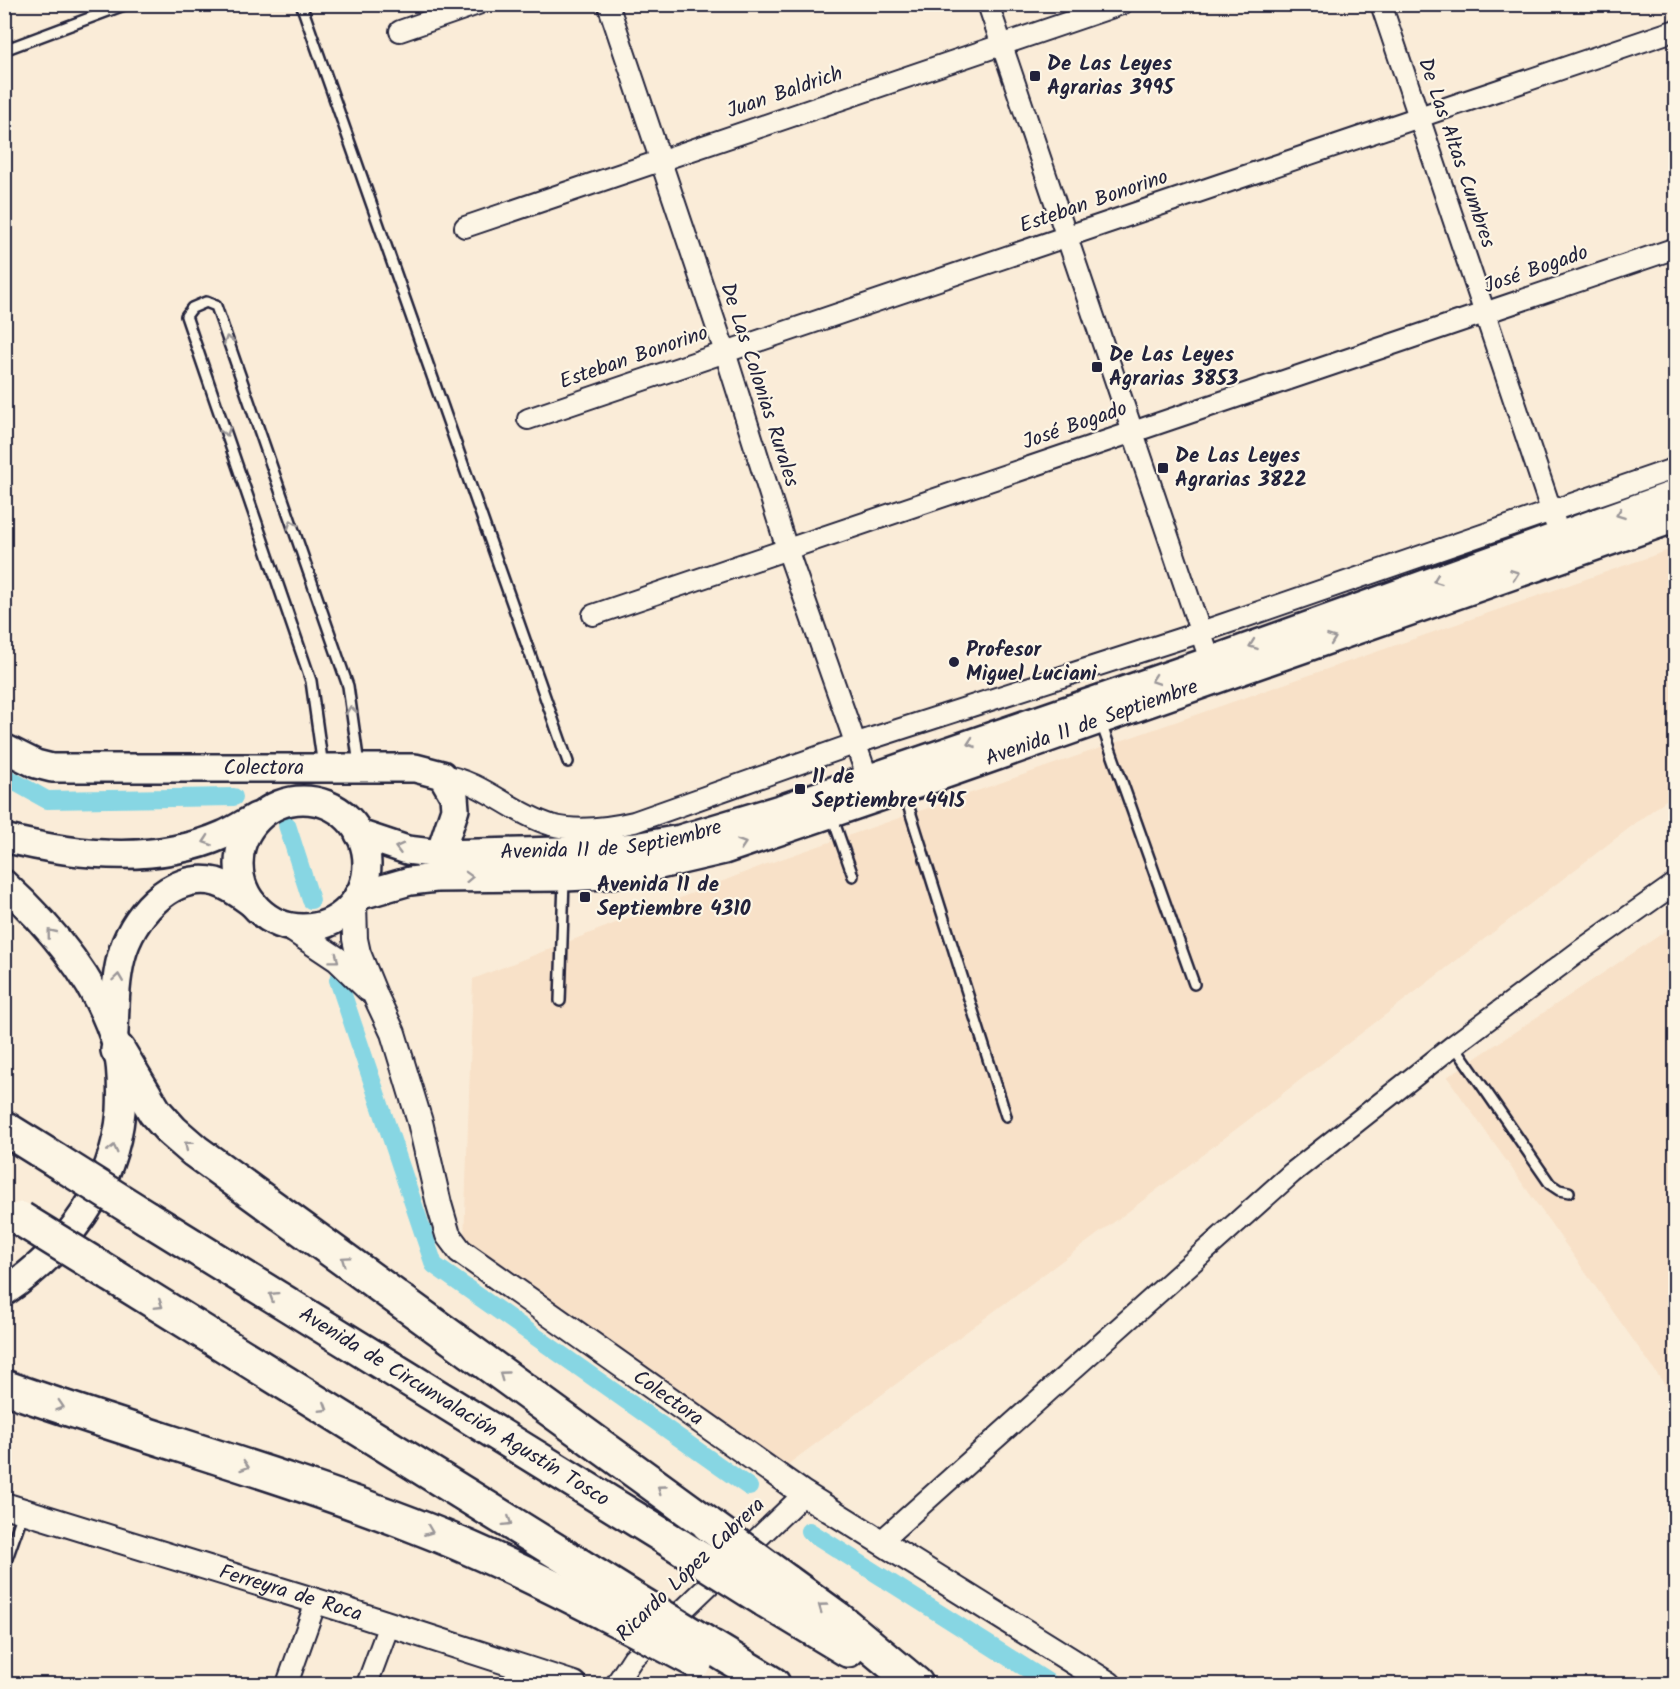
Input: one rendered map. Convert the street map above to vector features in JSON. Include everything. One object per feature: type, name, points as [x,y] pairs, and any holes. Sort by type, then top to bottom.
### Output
[{"type":"highway","points":[[116,1043],[155,1112],[195,1151],[708,1524],[776,1591],[837,1618],[916,1684]]},
{"type":"highway","name":"Avenida de Circunvalación Agustín Tosco","points":[[4,1128],[681,1547],[776,1591],[903,1684]]},
{"type":"highway","points":[[13,1214],[110,1274],[617,1604],[704,1654],[773,1684]]},
{"type":"highway","points":[[4,1387],[309,1487],[617,1604]]},
{"type":"highway","points":[[704,1654],[735,1684]]},
{"type":"main road","name":"Avenida 11 de Septiembre","points":[[356,900],[410,880],[480,876],[606,875],[686,860],[724,850],[1100,721],[1214,670],[1559,534],[1676,494]]},
{"type":"main road","name":"Avenida 11 de Septiembre","points":[[1559,534],[1676,519]]},
{"type":"main road","name":"Avenida 11 de Septiembre","points":[[359,834],[407,850],[440,854],[636,847],[680,839],[1214,670]]},
{"type":"main road","name":"Colectora","points":[[4,748],[36,764],[52,768],[415,768],[442,775]]},
{"type":"main road","points":[[440,854],[455,810],[454,796],[442,775]]},
{"type":"main road","points":[[4,838],[67,851],[119,854],[161,852],[181,849],[224,835],[276,805],[285,802],[314,800],[341,812],[348,818],[364,844],[367,865],[363,887],[348,910],[326,924],[308,928],[289,927],[269,918],[226,886],[206,881],[184,884],[151,905],[126,941],[121,958],[118,976],[116,1043],[121,1074],[120,1122],[104,1180],[82,1217],[66,1237],[41,1264],[4,1292]]},
{"type":"main road","points":[[252,904],[242,885],[238,863],[246,832],[260,815]]},
{"type":"main road","points":[[4,884],[40,920],[74,963],[90,986],[116,1043]]},
{"type":"street","points":[[400,31],[478,4]]},
{"type":"street","name":"De Las Colonias Rurales","points":[[608,4],[725,352],[787,549],[868,779]]},
{"type":"street","points":[[987,4],[1214,670]]},
{"type":"street","name":"Juan Baldrich","points":[[465,227],[1122,4]]},
{"type":"street","name":"De Las Altas Cumbres","points":[[1381,4],[1559,534]]},
{"type":"street","name":"Esteban Bonorino","points":[[528,419],[1676,30]]},
{"type":"street","name":"José Bogado","points":[[593,615],[1676,248]]},
{"type":"street","points":[[442,775],[458,777],[526,814],[552,825],[582,828],[613,827],[634,822],[854,744],[1201,632],[1559,534],[1676,468]]},
{"type":"street","points":[[880,1542],[1292,1173],[1454,1045],[1581,950],[1676,883]]},
{"type":"street","name":"Colectora","points":[[356,900],[354,931],[358,954],[393,1033],[406,1072],[448,1235],[460,1251],[804,1494],[1109,1684]]},
{"type":"street","name":"Colectora","points":[[289,927],[337,959],[376,997]]},
{"type":"street","name":"Ricardo López Cabrera","points":[[616,1684],[633,1658],[804,1494]]},
{"type":"street","name":"Ferreyra de Roca","points":[[14,1508],[574,1684]]},
{"type":"street","points":[[287,1684],[316,1602]]},
{"type":"street","points":[[368,1684],[388,1625]]},
{"type":"lane","points":[[4,50],[127,4]]},
{"type":"lane","points":[[301,4],[568,762]]},
{"type":"lane","points":[[323,768],[311,681],[186,316],[192,308],[206,302],[216,306],[348,686],[359,768]]},
{"type":"lane","points":[[1100,721],[1194,984]]},
{"type":"lane","points":[[903,789],[1006,1116]]},
{"type":"lane","points":[[831,814],[853,876]]},
{"type":"lane","points":[[560,1001],[565,877]]},
{"type":"lane","points":[[1454,1045],[1550,1184],[1559,1190],[1569,1191]]},
{"type":"lane","points":[[4,1567],[14,1508]]},
{"type":"shaded area","points":[[1675,548],[1675,793],[1133,1208],[783,1468],[464,1241],[473,979],[764,865]]},
{"type":"shaded area","points":[[1675,925],[1675,1399],[1447,1077]]},
{"type":"waterway","points":[[4,776],[47,800],[234,797]]},
{"type":"waterway","points":[[287,825],[311,900]]},
{"type":"waterway","points":[[338,980],[434,1265],[749,1487]]},
{"type":"waterway","points":[[809,1531],[1051,1684]]},
{"type":"place","name":"De Las Leyes Agrarias 3995","points":[[1035,76]]},
{"type":"place","name":"De Las Leyes Agrarias 3853","points":[[1097,367]]},
{"type":"place","name":"De Las Leyes Agrarias 3822","points":[[1163,468]]},
{"type":"place","name":"Profesor Miguel Luciani","points":[[954,662]]},
{"type":"place","name":"11 de Septiembre 4415","points":[[800,789]]},
{"type":"place","name":"Avenida 11 de Septiembre 4310","points":[[585,897]]}]
